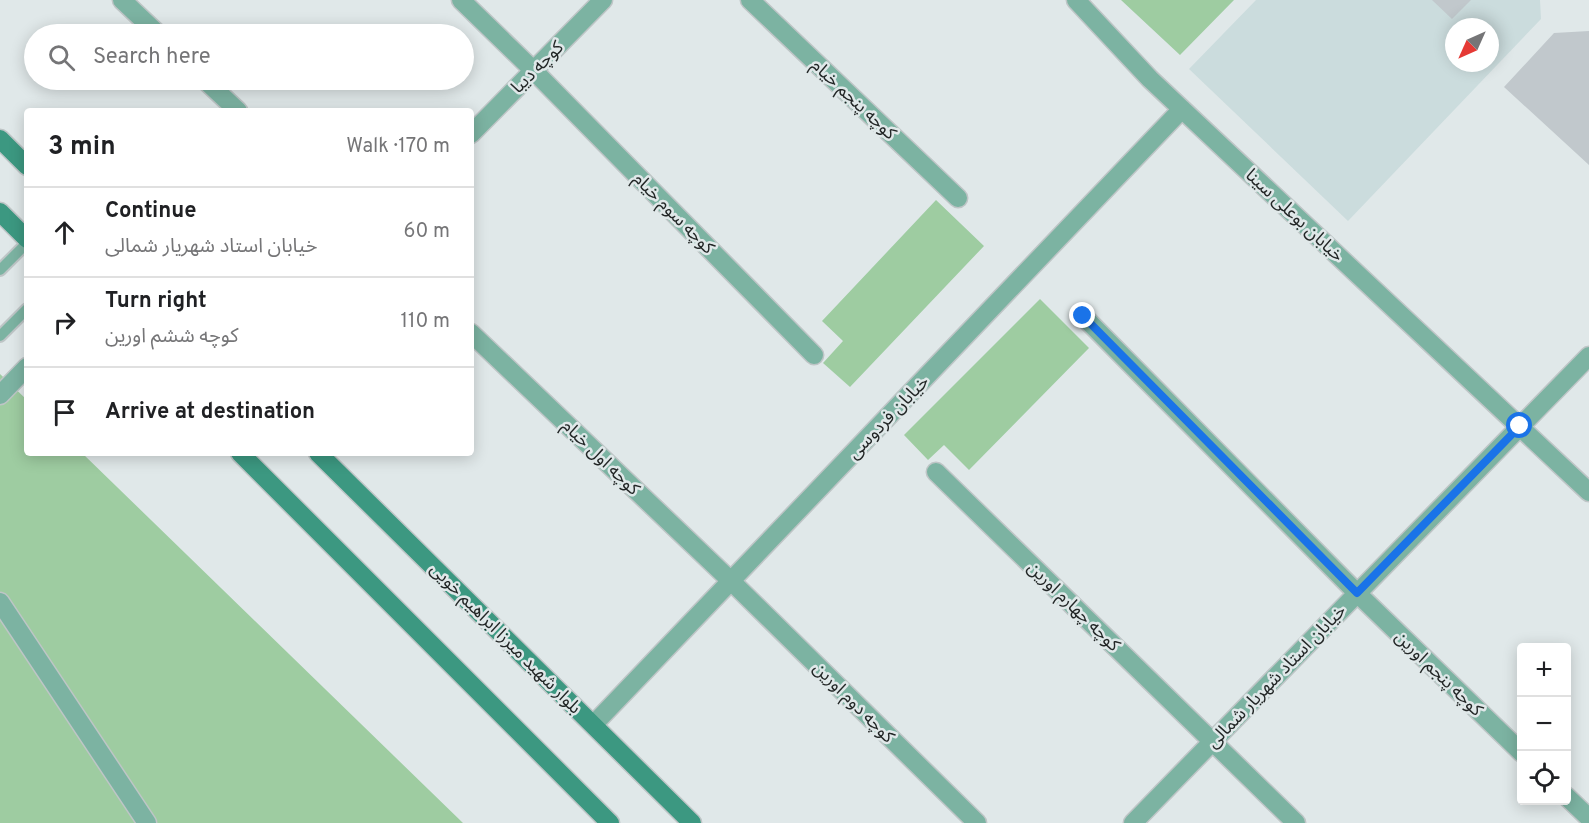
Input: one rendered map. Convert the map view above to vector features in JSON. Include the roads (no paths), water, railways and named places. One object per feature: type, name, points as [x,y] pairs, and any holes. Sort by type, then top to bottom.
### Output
[{"type":"main road","points":[[0,139],[24,163]]},
{"type":"main road","points":[[0,212],[24,238]]},
{"type":"main road","points":[[243,456],[610,823]]},
{"type":"main road","name":"بلوار شهید میرزا ابراهیم خویی","points":[[321,456],[692,823]]},
{"type":"street","points":[[122,0],[147,24]]},
{"type":"street","name":"کوچه سوم خیام","points":[[461,0],[534,70],[814,355]]},
{"type":"street","name":"کوچه دیبا","points":[[474,131],[603,0]]},
{"type":"street","name":"کوچه پنجم خیام","points":[[750,0],[958,198]]},
{"type":"street","name":"خیابان بوعلی سینا","points":[[1076,0],[1150,80],[1589,492]]},
{"type":"street","points":[[216,90],[235,108]]},
{"type":"street","name":"خیابان فردوسی","points":[[594,724],[1182,109]]},
{"type":"street","name":"کوچه پنجم اورین","points":[[1083,316],[1357,593],[1519,751]]},
{"type":"street","name":"کوچه اول خیام","points":[[474,336],[731,580]]},
{"type":"street","name":"خیابان استاد شهریار شمالی","points":[[1133,823],[1589,356]]},
{"type":"street","points":[[0,395],[24,371]]},
{"type":"street","name":"کوچه چهارم اورین","points":[[936,472],[1296,823]]},
{"type":"street","name":"کوچه دوم اورین","points":[[731,580],[977,823]]},
{"type":"street","points":[[0,602],[147,823]]},
{"type":"street","points":[[1571,801],[1589,818]]},
{"type":"lane","points":[[0,270],[24,244]]},
{"type":"lane","points":[[0,336],[24,312]]}]
